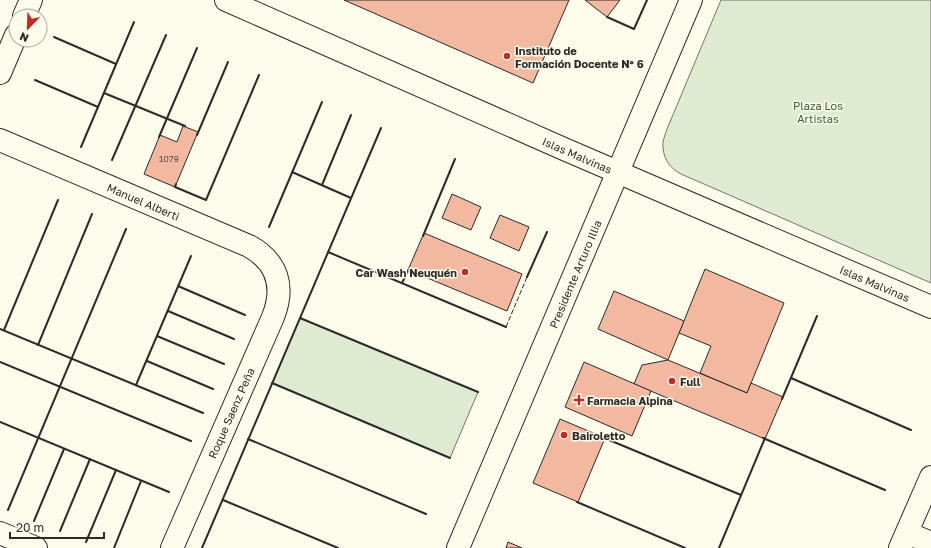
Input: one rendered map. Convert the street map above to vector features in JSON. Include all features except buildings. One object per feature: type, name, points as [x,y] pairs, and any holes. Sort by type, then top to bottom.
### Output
[{"type":"main road","name":"Islas Malvinas","points":[[226,0],[931,307]]},
{"type":"main road","name":"Presidente Arturo Illia","points":[[458,548],[691,0]]},
{"type":"main road","points":[[0,73],[11,48]]},
{"type":"main road","name":"Manuel Alberti","points":[[0,140],[249,246],[258,251],[267,259],[276,276]]},
{"type":"main road","name":"Roque Saenz Peña","points":[[172,548],[274,317],[279,297],[279,287],[276,276]]},
{"type":"main road","points":[[931,476],[903,541],[931,543]]},
{"type":"main road","points":[[0,533],[30,546]]},
{"type":"green space","name":"Plaza Los Artistas","points":[[721,0],[931,0],[931,283],[681,174],[674,170],[669,164],[663,148],[667,129]]},
{"type":"green space","points":[[300,318],[478,392],[450,458],[272,383]]},
{"type":"fence","points":[[506,327],[527,277]]},
{"type":"wall","points":[[607,17],[634,29],[647,0]]},
{"type":"wall","points":[[81,147],[134,22]]},
{"type":"wall","points":[[112,160],[166,35]]},
{"type":"wall","points":[[54,37],[116,64]]},
{"type":"wall","points":[[159,137],[197,48]]},
{"type":"wall","points":[[197,135],[228,62]]},
{"type":"wall","points":[[176,184],[175,187],[206,200],[259,75]]},
{"type":"wall","points":[[35,80],[98,107]]},
{"type":"wall","points":[[104,93],[185,126]]},
{"type":"wall","points":[[269,227],[322,102]]},
{"type":"wall","points":[[322,185],[351,115]]},
{"type":"wall","points":[[202,548],[381,128]]},
{"type":"wall","points":[[423,236],[455,159]]},
{"type":"wall","points":[[292,172],[351,198]]},
{"type":"wall","points":[[4,330],[58,200]]},
{"type":"wall","points":[[38,345],[92,214]]},
{"type":"wall","points":[[8,510],[126,229]]},
{"type":"wall","points":[[527,277],[547,232]]},
{"type":"wall","points":[[328,252],[506,327]]},
{"type":"wall","points":[[136,385],[191,256]]},
{"type":"wall","points":[[402,283],[409,269]]},
{"type":"wall","points":[[178,286],[245,315]]},
{"type":"wall","points":[[168,311],[234,339]]},
{"type":"wall","points":[[782,399],[817,316]]},
{"type":"wall","points":[[300,318],[478,392]]},
{"type":"wall","points":[[0,329],[203,413]]},
{"type":"wall","points":[[157,336],[224,364]]},
{"type":"wall","points":[[147,361],[213,389]]},
{"type":"wall","points":[[0,362],[191,441]]},
{"type":"wall","points":[[791,378],[911,430]]},
{"type":"wall","points":[[272,383],[450,458]]},
{"type":"wall","points":[[0,422],[169,492]]},
{"type":"wall","points":[[602,437],[741,495]]},
{"type":"wall","points":[[763,438],[885,490]]},
{"type":"wall","points":[[719,548],[765,438]]},
{"type":"wall","points":[[248,439],[426,514]]},
{"type":"wall","points":[[34,521],[64,449]]},
{"type":"wall","points":[[60,531],[90,459]]},
{"type":"wall","points":[[86,542],[116,470]]},
{"type":"wall","points":[[114,548],[141,481]]},
{"type":"wall","points":[[223,500],[338,548]]},
{"type":"wall","points":[[577,502],[685,548]]},
{"type":"place","name":"Instituto de Formación Docente N° 6","points":[[507,56]]},
{"type":"place","name":"Car Wash Neuquén","points":[[465,272]]},
{"type":"place","name":"Full","points":[[672,381]]},
{"type":"place","name":"Farmacia Alpina","points":[[579,400]]},
{"type":"place","name":"Bairoletto","points":[[564,435]]}]
